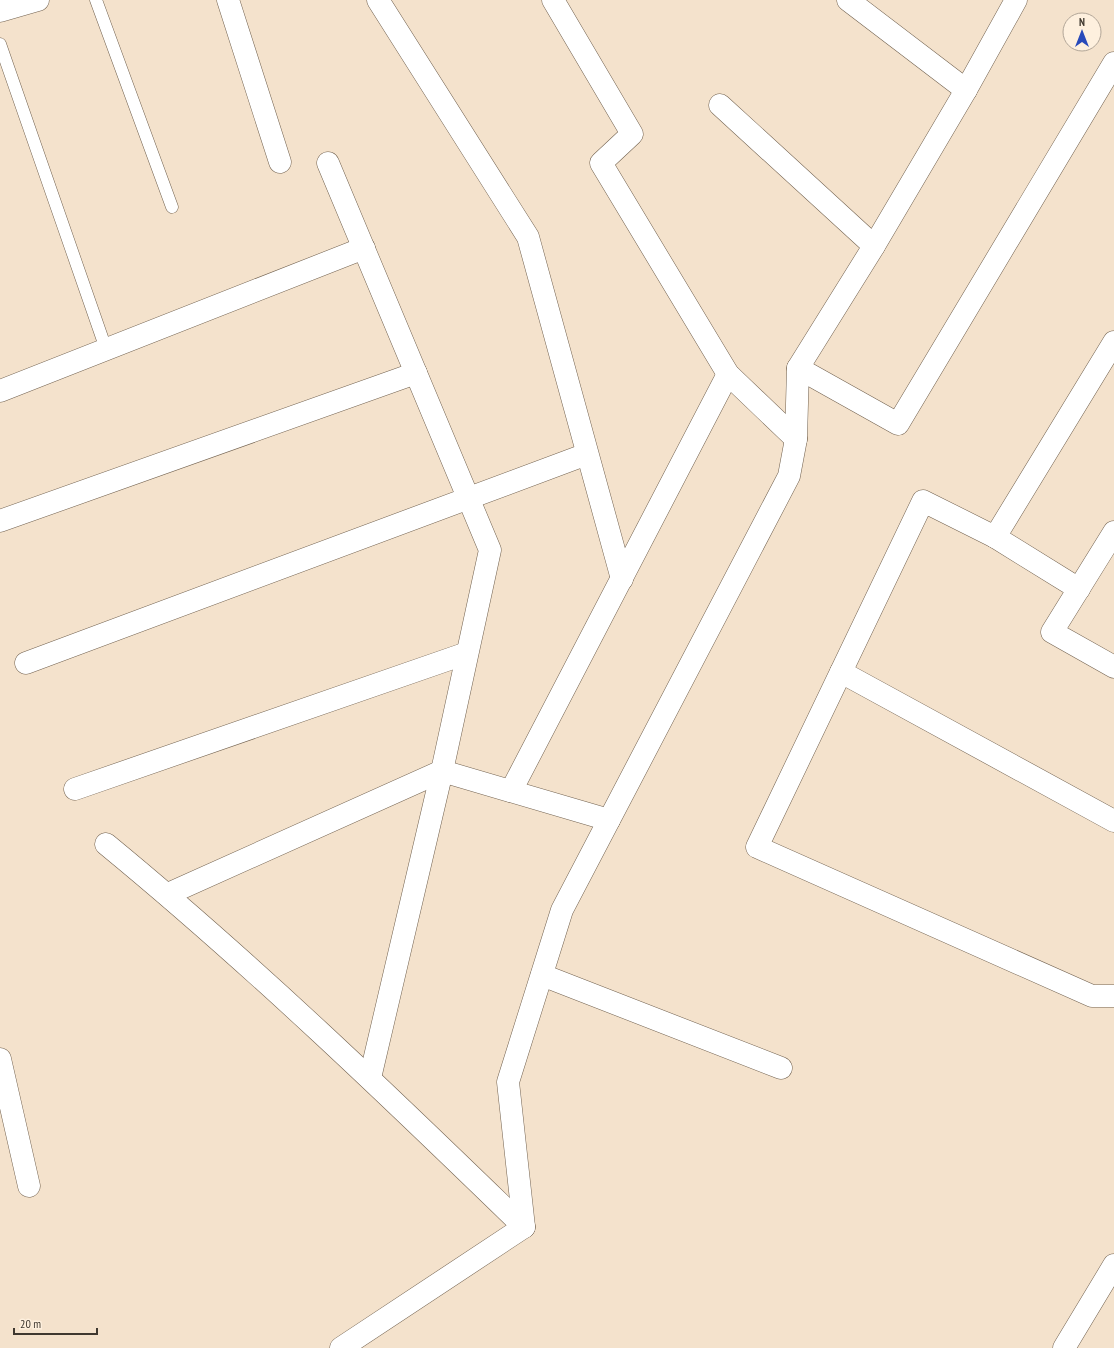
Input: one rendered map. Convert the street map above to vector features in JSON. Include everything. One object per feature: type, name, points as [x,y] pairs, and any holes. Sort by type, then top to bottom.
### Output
[{"type":"street","points":[[0,11],[38,0]]},
{"type":"street","points":[[228,0],[280,162]]},
{"type":"street","points":[[378,0],[528,237],[622,579]]},
{"type":"street","points":[[553,0],[632,134],[601,162],[728,374],[796,439]]},
{"type":"street","points":[[848,0],[966,90]]},
{"type":"street","points":[[524,1227],[508,1082],[562,910],[789,476],[796,439],[798,368],[874,246],[966,90],[1016,0]]},
{"type":"street","points":[[798,368],[898,424],[1114,63]]},
{"type":"street","points":[[720,105],[874,246]]},
{"type":"street","points":[[328,162],[490,550],[442,771],[370,1078]]},
{"type":"street","points":[[0,391],[364,248]]},
{"type":"street","points":[[995,537],[1114,342]]},
{"type":"street","points":[[0,521],[416,373]]},
{"type":"street","points":[[511,791],[728,374]]},
{"type":"street","points":[[26,663],[587,454]]},
{"type":"street","points":[[1079,589],[995,537],[923,501],[758,847],[1092,996],[1114,996]]},
{"type":"street","points":[[1114,532],[1052,632],[1114,667]]},
{"type":"street","points":[[75,789],[468,653]]},
{"type":"street","points":[[841,672],[1114,821]]},
{"type":"street","points":[[168,894],[442,771],[609,820]]},
{"type":"street","points":[[106,844],[168,894],[370,1078],[524,1227]]},
{"type":"street","points":[[542,975],[780,1068]]},
{"type":"street","points":[[0,1059],[29,1186]]},
{"type":"street","points":[[342,1348],[524,1227]]},
{"type":"street","points":[[1064,1348],[1114,1265]]},
{"type":"lane","points":[[96,0],[172,207]]},
{"type":"lane","points":[[0,44],[106,349]]}]
